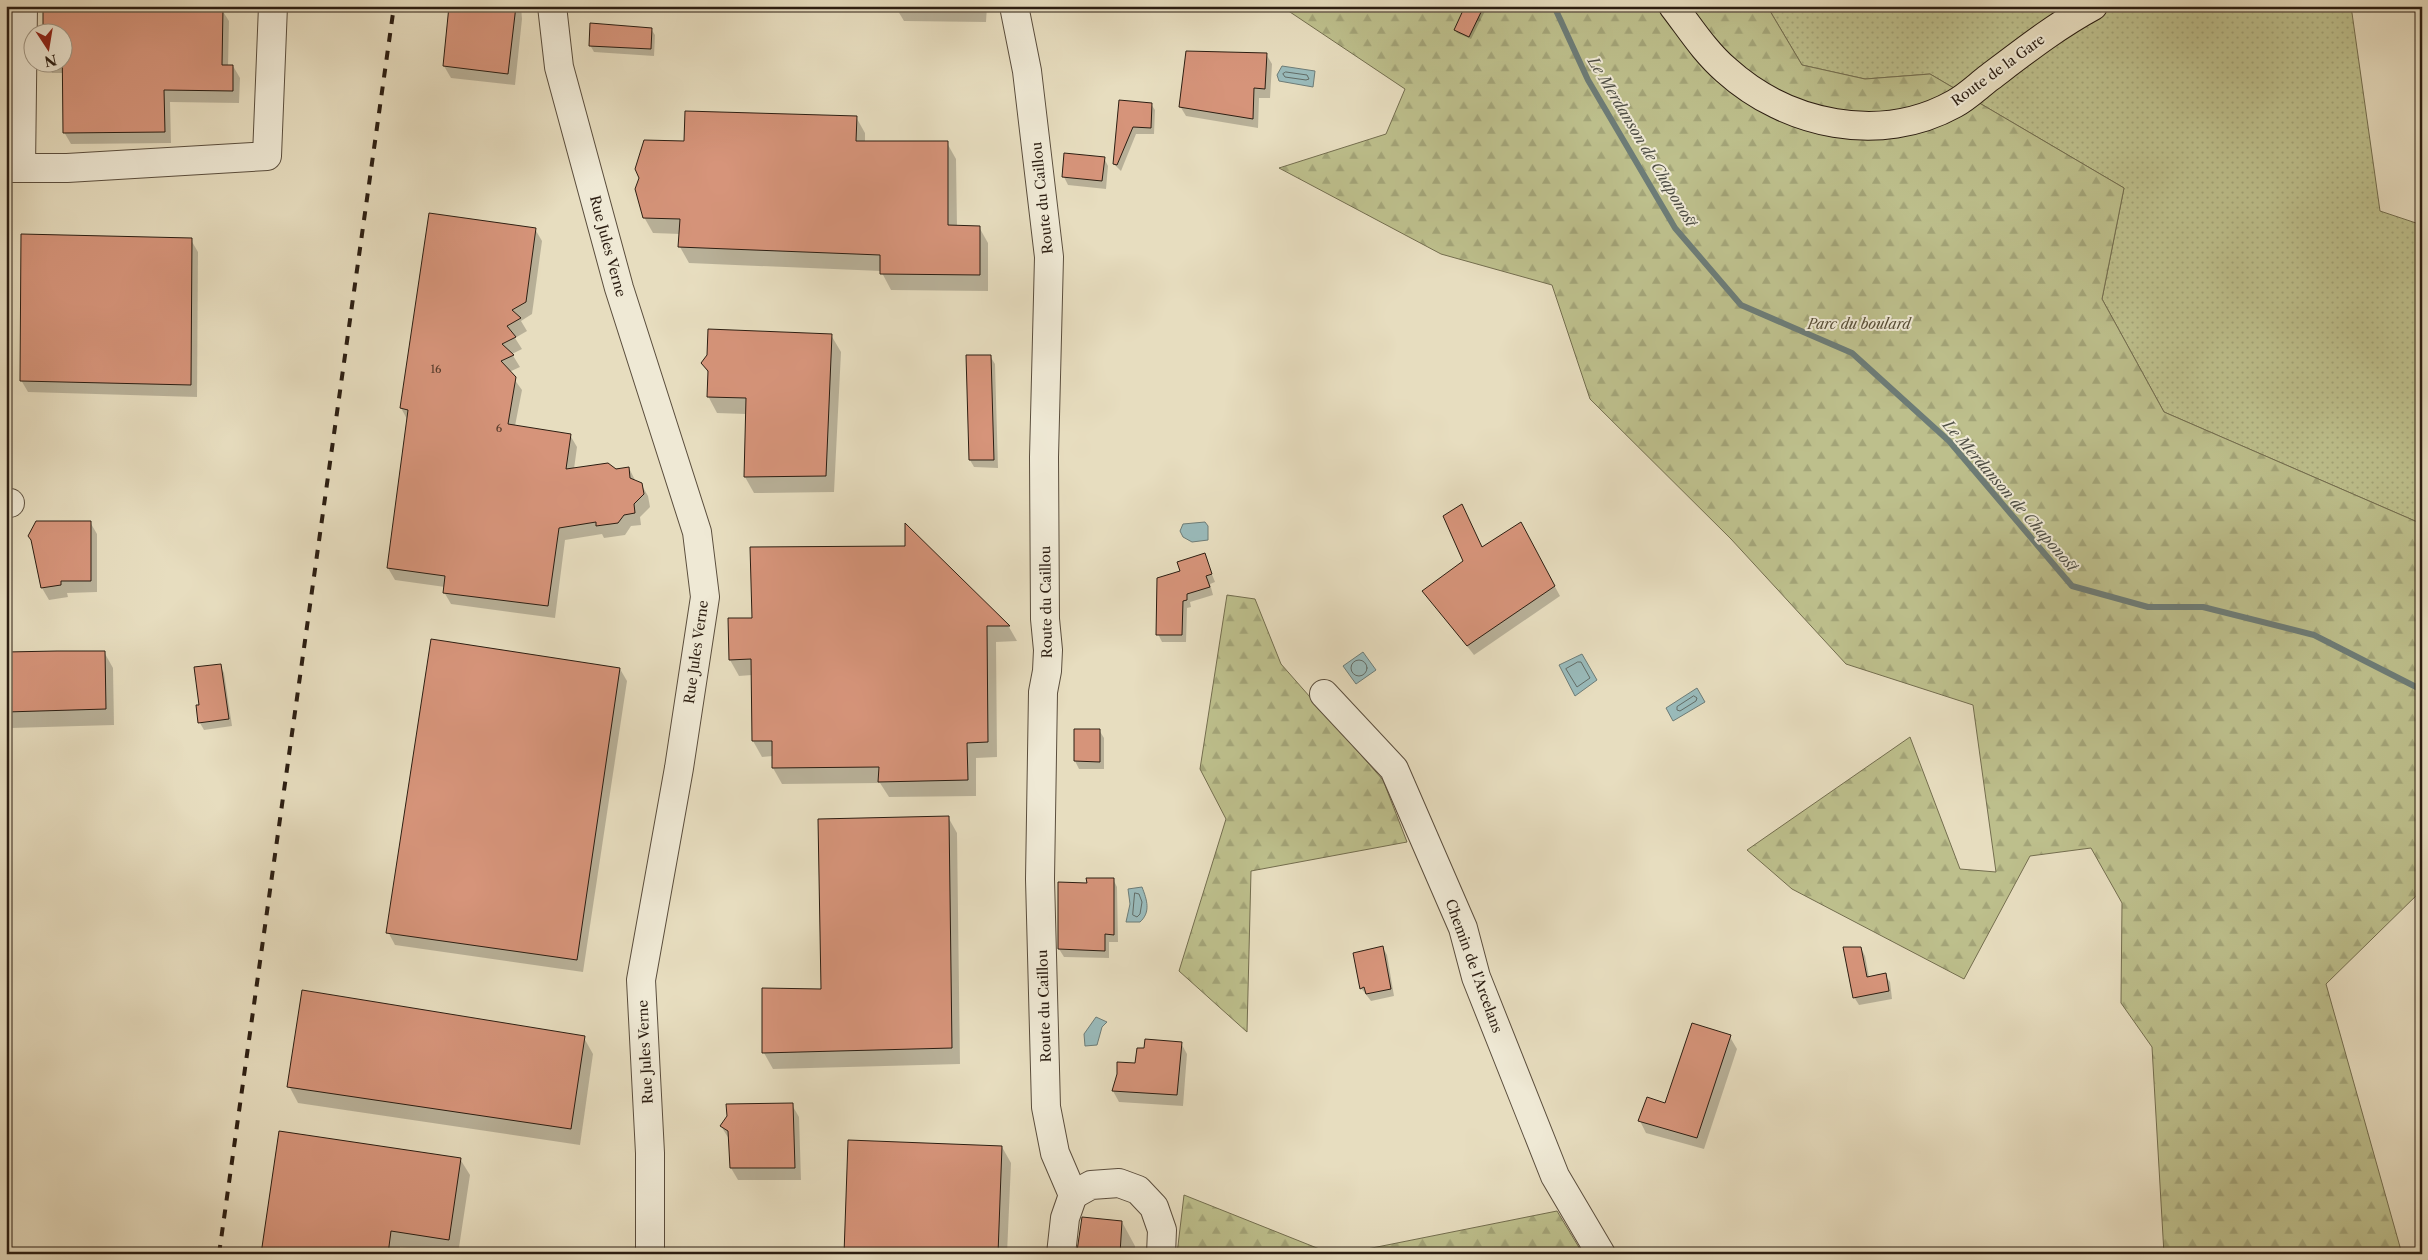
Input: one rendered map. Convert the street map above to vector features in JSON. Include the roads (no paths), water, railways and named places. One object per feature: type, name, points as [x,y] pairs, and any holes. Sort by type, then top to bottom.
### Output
[{"type":"main road","name":"Route de la Gare","points":[[1673,6],[1725,69],[1760,96],[1792,112],[1816,120],[1872,126],[1902,123],[1928,116],[1955,103],[2058,26],[2093,6]]},
{"type":"street","points":[[23,6],[13,168],[267,156],[273,6]]},
{"type":"street","name":"Rue Jules Verne","points":[[552,6],[559,67],[619,288],[697,532],[705,597],[679,768],[641,980],[650,1153],[650,1254]]},
{"type":"street","name":"Route du Caillou","points":[[1014,6],[1027,71],[1049,257],[1044,458],[1045,619],[1048,671],[1043,692],[1040,879],[1049,1132],[1061,1172],[1073,1195]]},
{"type":"street","name":"Chemin de l'Arcelans","points":[[1324,694],[1394,769],[1463,928],[1476,977],[1554,1176],[1601,1254]]},
{"type":"street","points":[[1061,1254],[1065,1218],[1073,1195],[1091,1185],[1119,1183],[1138,1190],[1154,1208],[1162,1230],[1161,1254]]},
{"type":"water","points":[[1282,66],[1315,71],[1313,87],[1279,81],[1277,75]]},
{"type":"water","points":[[1205,522],[1208,526],[1208,540],[1192,542],[1183,537],[1180,531],[1183,524]]},
{"type":"water","points":[[1363,652],[1376,670],[1356,684],[1343,666]]},
{"type":"water","points":[[1582,654],[1597,680],[1575,696],[1559,665]]},
{"type":"water","points":[[1697,688],[1705,702],[1673,721],[1666,708]]},
{"type":"water","points":[[1142,887],[1146,901],[1146,914],[1140,922],[1126,922],[1130,904],[1128,889]]},
{"type":"water","points":[[1096,1017],[1107,1022],[1102,1027],[1097,1045],[1085,1046],[1084,1034]]},
{"type":"waterway","name":"Le Merdanson de Chaponost","points":[[1554,6],[1588,80],[1675,228],[1741,305],[1852,353],[1949,441],[2072,586],[2148,607],[2203,607],[2314,635],[2422,690]]},
{"type":"railway","points":[[219,1254],[394,6]]},
{"type":"park label","name":"Parc du boulard","points":[[1859,324]]}]
